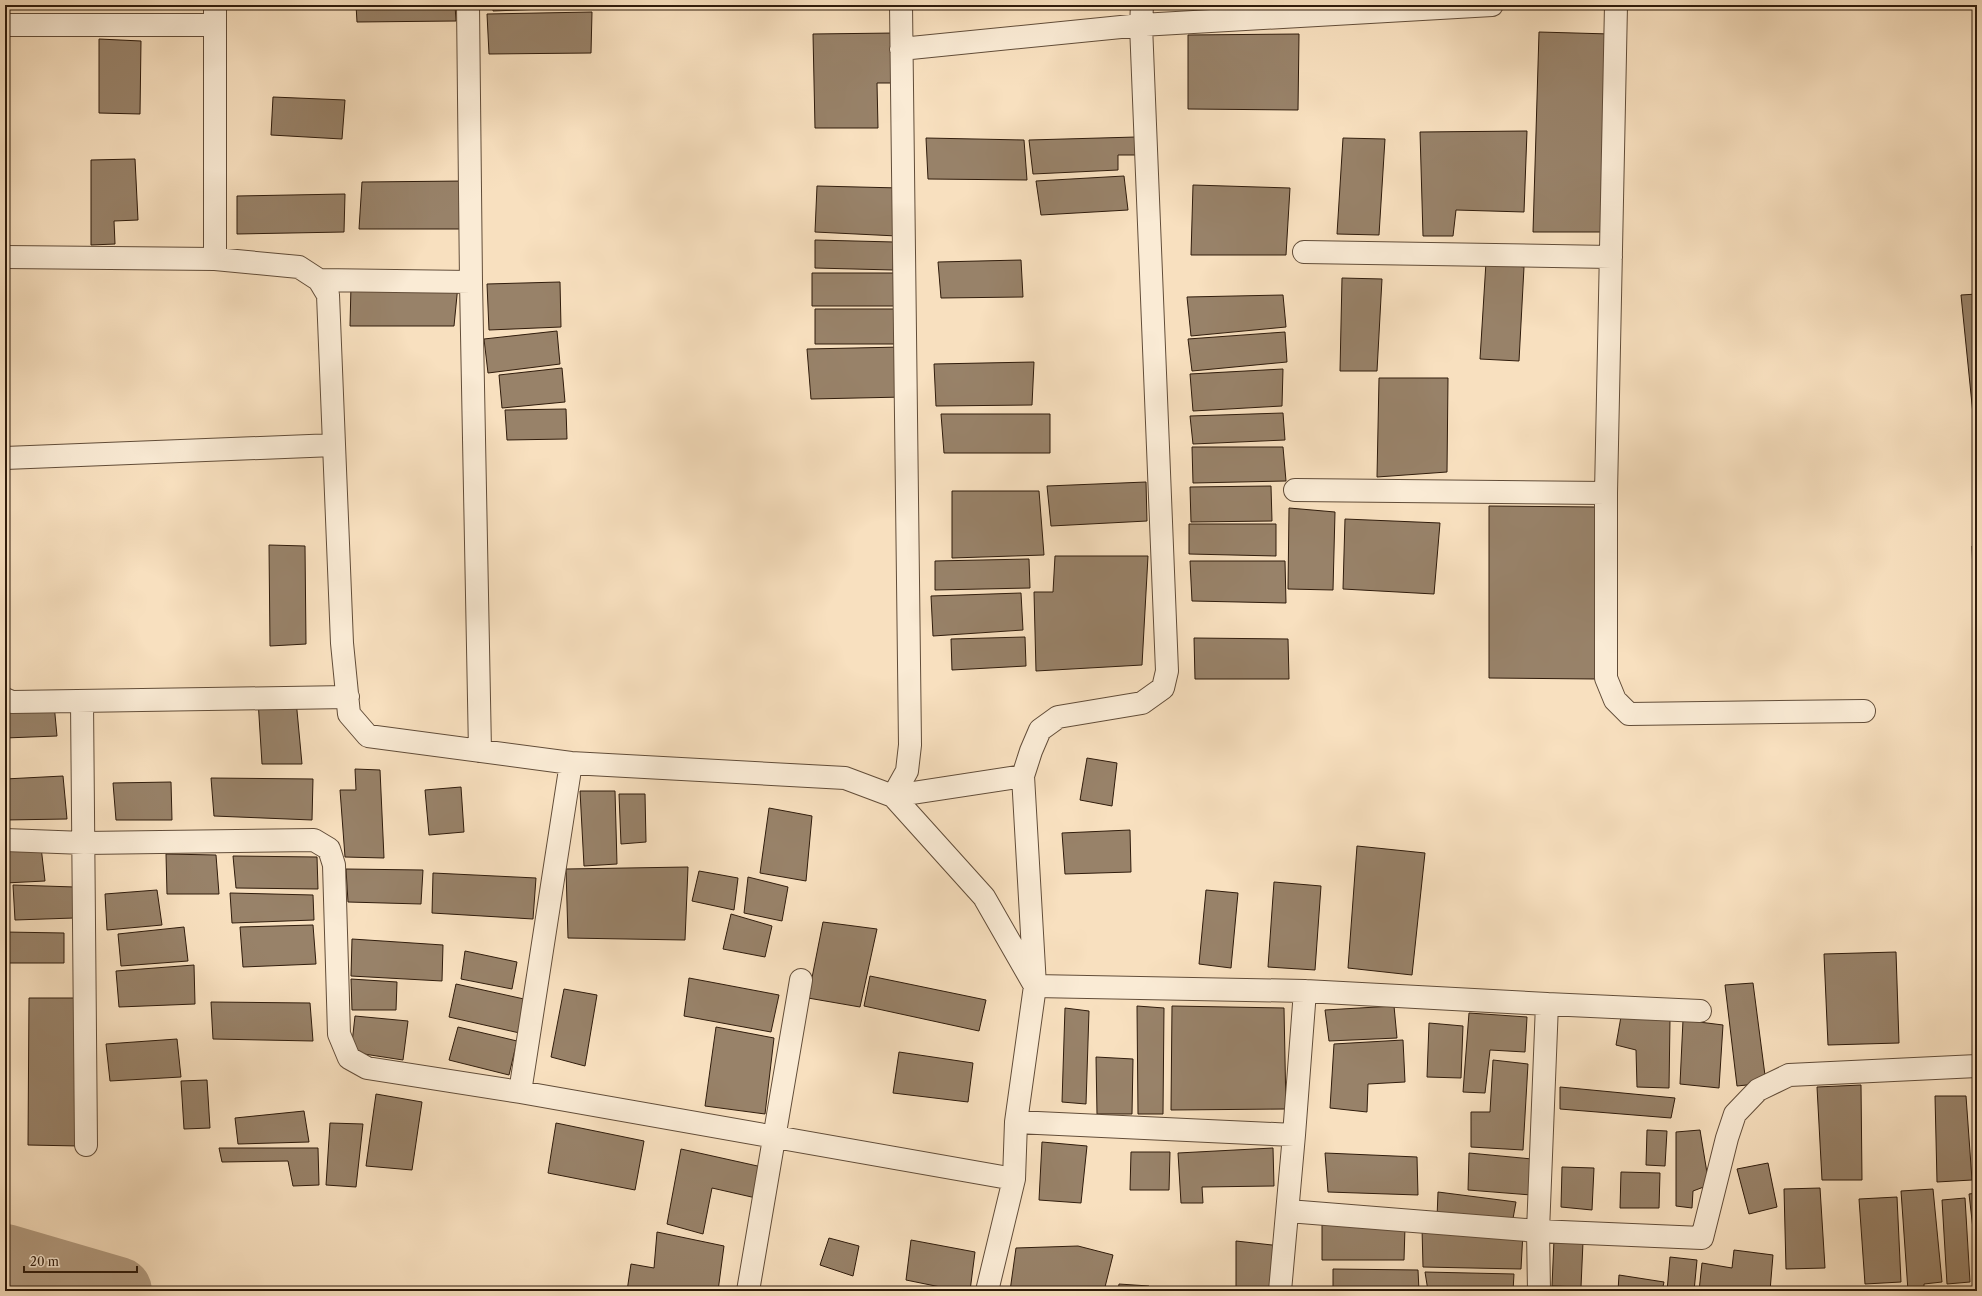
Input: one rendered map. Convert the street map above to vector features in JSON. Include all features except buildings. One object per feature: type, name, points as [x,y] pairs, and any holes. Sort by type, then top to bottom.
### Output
[{"type":"street","points":[[468,5],[471,282],[480,751]]},
{"type":"street","points":[[893,796],[907,771],[910,745],[901,5]]},
{"type":"street","points":[[901,49],[1141,15],[1492,5]]},
{"type":"street","points":[[1616,5],[1606,493],[1606,678],[1615,700],[1629,714],[1864,712]]},
{"type":"street","points":[[5,25],[215,15],[215,259]]},
{"type":"street","points":[[987,1291],[1014,1179],[1016,1122],[1035,986],[1023,776],[1040,730],[1058,717],[1142,703],[1163,688],[1168,671],[1141,15]]},
{"type":"street","points":[[1304,252],[1611,256]]},
{"type":"street","points":[[5,257],[215,259],[299,267],[319,280],[328,295],[342,643],[349,714],[368,736],[571,763],[845,778],[893,796],[984,897],[1035,986]]},
{"type":"street","points":[[319,280],[471,282]]},
{"type":"street","points":[[5,458],[334,445]]},
{"type":"street","points":[[1295,490],[1606,493]]},
{"type":"street","points":[[5,699],[12,702],[82,702],[348,697]]},
{"type":"street","points":[[82,702],[86,1145]]},
{"type":"street","points":[[520,1092],[571,763]]},
{"type":"street","points":[[893,796],[1023,776]]},
{"type":"street","points":[[5,840],[84,843],[314,840],[329,848],[334,865],[339,1034],[349,1058],[367,1068],[520,1092],[1014,1179]]},
{"type":"street","points":[[748,1291],[801,980]]},
{"type":"street","points":[[1035,986],[1305,990],[1700,1011]]},
{"type":"street","points":[[1280,1291],[1288,1211],[1305,990]]},
{"type":"street","points":[[1539,1291],[1538,1231],[1547,1004]]},
{"type":"street","points":[[1288,1211],[1538,1231],[1702,1238],[1726,1138],[1735,1114],[1758,1090],[1789,1075],[1977,1066]]},
{"type":"street","points":[[1016,1122],[1294,1136]]},
{"type":"waterway","points":[[5,1258],[118,1291]]}]
